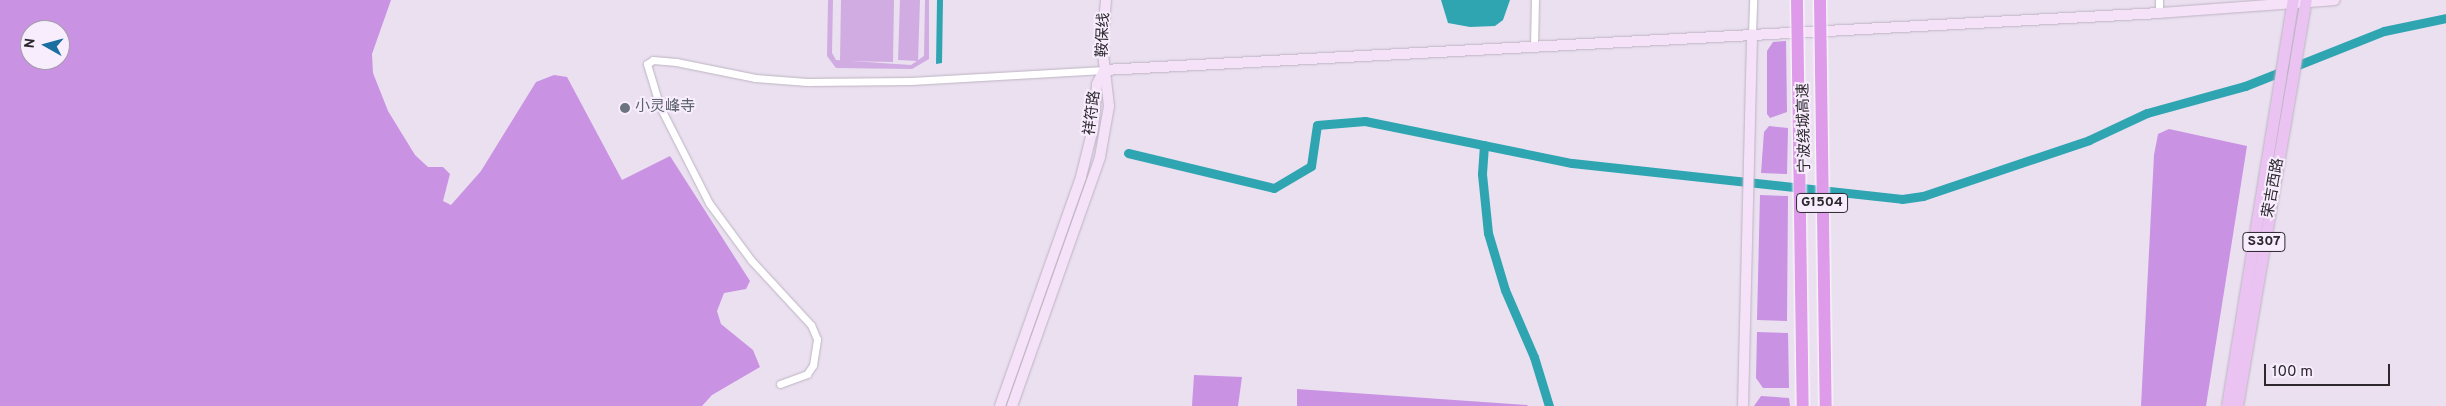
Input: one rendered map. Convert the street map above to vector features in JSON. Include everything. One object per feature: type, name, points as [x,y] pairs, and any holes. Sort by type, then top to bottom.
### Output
[{"type":"highway","name":"宁波绕城高速","points":[[1797,0],[1803,406]]},
{"type":"highway","name":"宁波绕城高速","points":[[1820,0],[1826,406]]},
{"type":"main road","name":"鞍保线","points":[[1104,70],[1106,0]]},
{"type":"main road","points":[[1104,70],[2159,13],[2293,1],[2335,0]]},
{"type":"main road","name":"荣吉西路","points":[[2227,406],[2293,1]]},
{"type":"main road","name":"荣吉西路","points":[[2237,406],[2306,1]]},
{"type":"main road","points":[[1743,406],[1752,34]]},
{"type":"main road","name":"祥符路","points":[[1000,406],[1081,177],[1094,128],[1097,84],[1104,70]]},
{"type":"main road","name":"祥符路","points":[[1012,406],[1100,157],[1109,106],[1109,83],[1104,70]]},
{"type":"street","points":[[1534,46],[1535,0]]},
{"type":"street","points":[[1752,34],[1753,0]]},
{"type":"street","points":[[2159,0],[2159,13]]},
{"type":"street","points":[[780,384],[807,374],[814,365],[817,339],[811,325],[751,260],[709,203],[660,107],[646,64],[653,60],[676,62],[755,78],[807,82],[911,81],[1104,70]]},
{"type":"shaded area","points":[[0,0],[391,0],[372,54],[373,73],[388,111],[415,155],[428,167],[443,167],[450,174],[443,201],[451,205],[481,171],[536,82],[554,75],[567,77],[622,180],[670,156],[750,281],[746,289],[724,293],[717,311],[721,324],[753,350],[760,367],[712,395],[702,406],[0,406]]},
{"type":"shaded area","points":[[828,0],[833,0],[832,53],[836,60],[911,65],[924,56],[925,0],[929,0],[929,59],[912,69],[836,68],[827,56]]},
{"type":"shaded area","points":[[841,0],[894,0],[893,62],[840,61]]},
{"type":"shaded area","points":[[900,0],[920,0],[918,61],[898,60]]},
{"type":"shaded area","points":[[1786,41],[1787,112],[1770,118],[1767,114],[1767,51],[1773,42]]},
{"type":"shaded area","points":[[1769,126],[1788,128],[1787,174],[1761,173],[1764,132]]},
{"type":"shaded area","points":[[2169,129],[2247,146],[2206,406],[2141,406],[2154,155],[2158,134]]},
{"type":"shaded area","points":[[1760,195],[1788,196],[1787,321],[1757,320]]},
{"type":"shaded area","points":[[1757,332],[1788,333],[1789,388],[1763,388],[1756,378]]},
{"type":"shaded area","points":[[1194,375],[1242,377],[1238,406],[1192,406]]},
{"type":"shaded area","points":[[1297,389],[1527,405],[1528,406],[1297,406]]},
{"type":"shaded area","points":[[1761,396],[1789,398],[1790,406],[1754,406]]},
{"type":"water","points":[[937,0],[943,0],[942,63],[936,64]]},
{"type":"water","points":[[1441,0],[1510,0],[1503,20],[1495,26],[1470,27],[1448,23]]},
{"type":"waterway","points":[[1128,153],[1274,188],[1311,166],[1317,125],[1365,121],[1572,163],[1902,199],[1923,196],[2089,140],[2147,113],[2245,86],[2384,31],[2446,18]]},
{"type":"waterway","points":[[1484,145],[1482,174],[1488,233],[1505,290],[1534,357],[1549,406]]},
{"type":"place","name":"小灵峰寺","points":[[625,108]]}]
